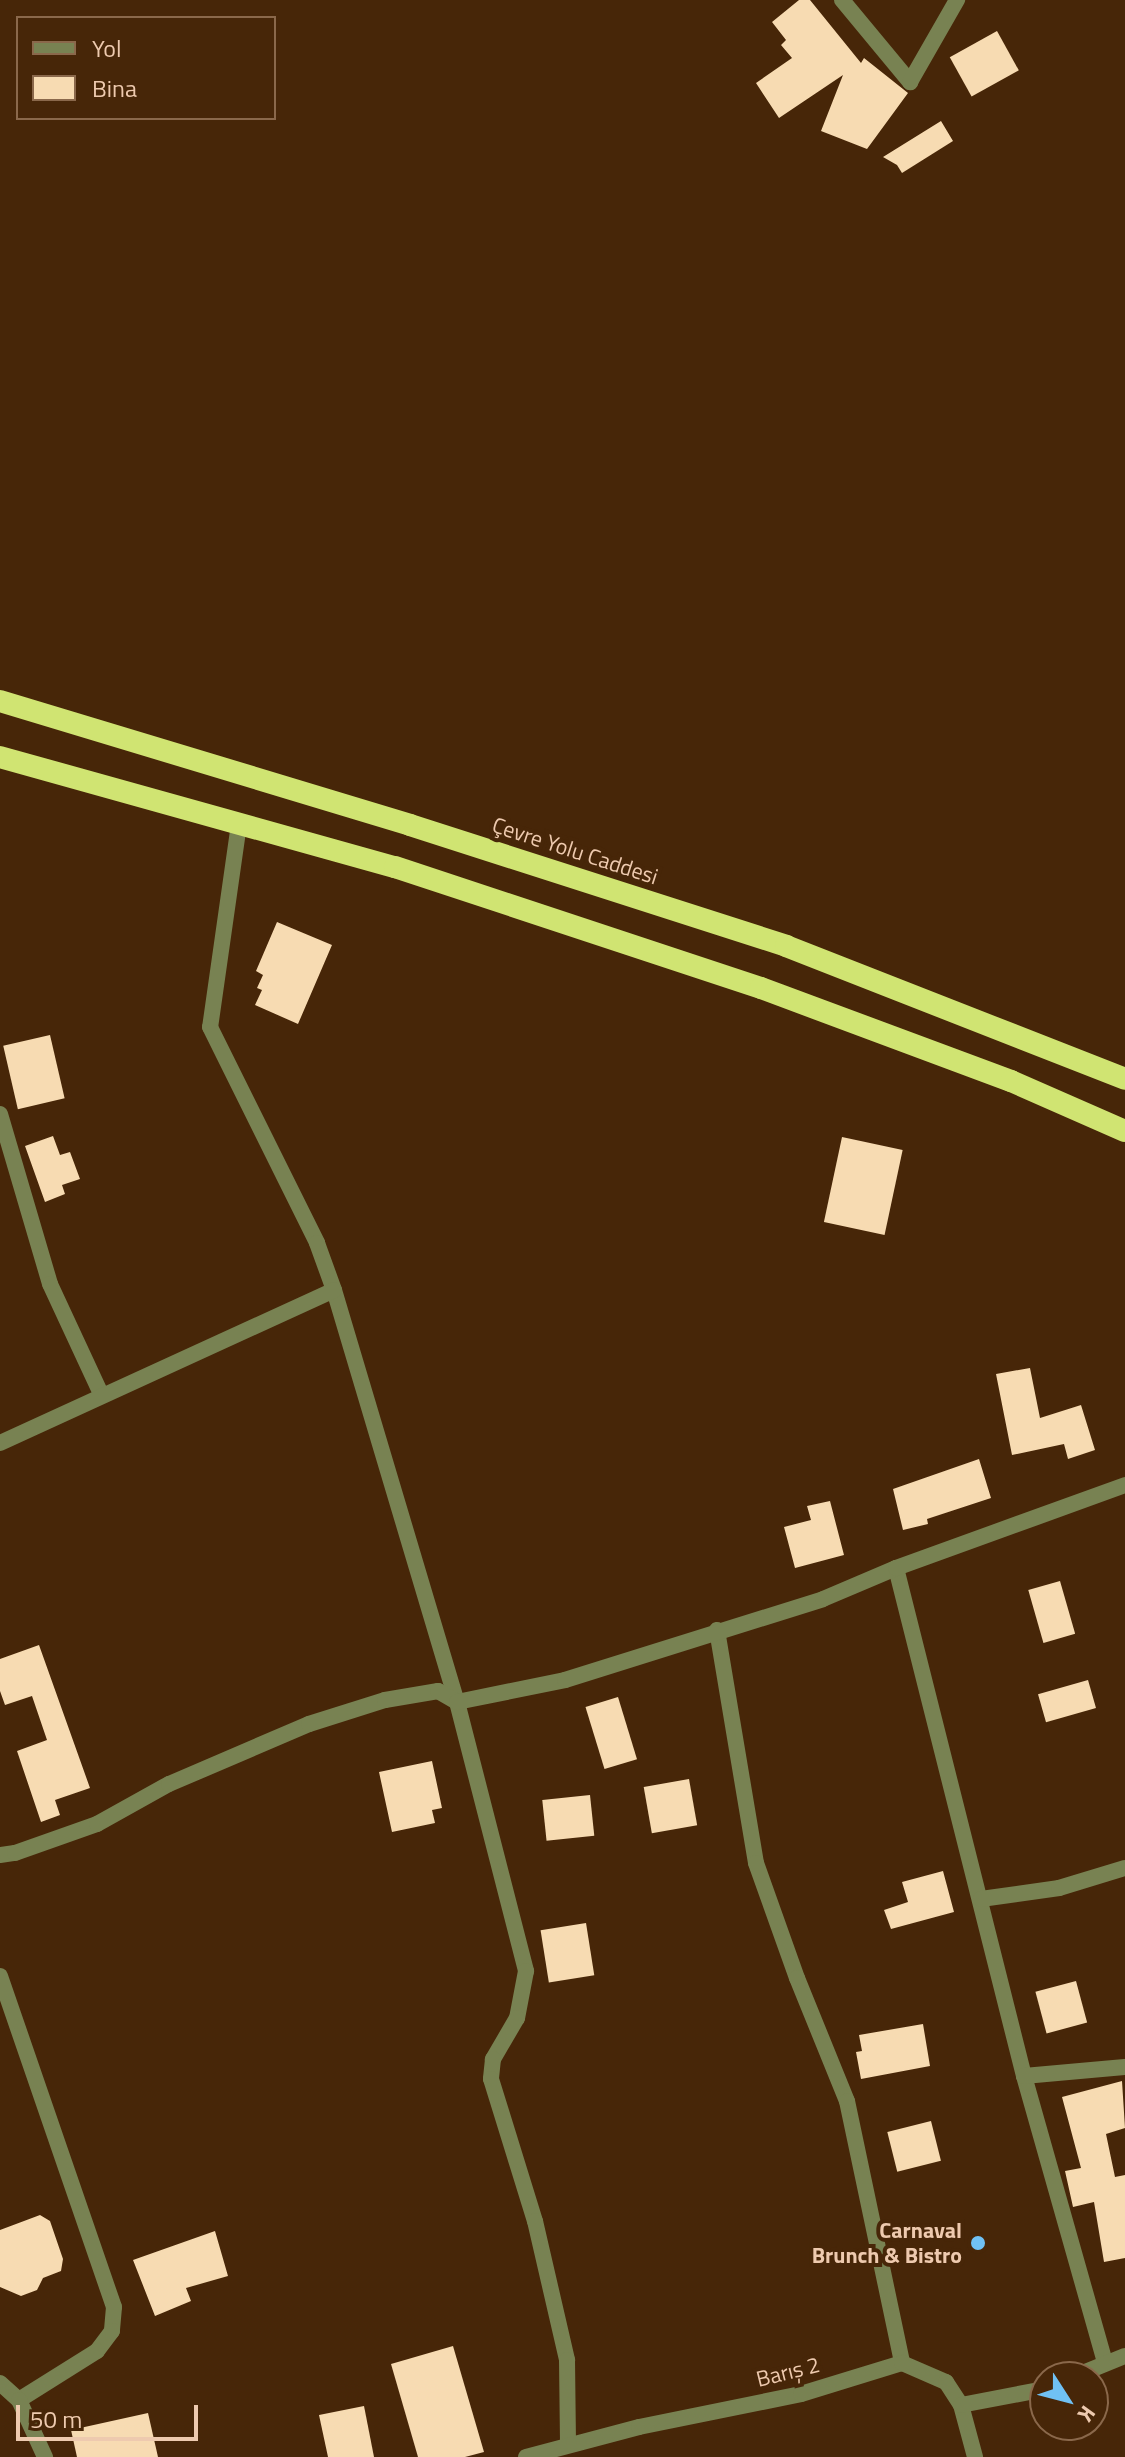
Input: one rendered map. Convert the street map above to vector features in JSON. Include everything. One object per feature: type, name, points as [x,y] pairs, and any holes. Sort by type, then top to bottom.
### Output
[{"type":"highway","name":"Çevre Yolu Caddesi","points":[[0,701],[410,825],[786,946],[1125,1079]]},
{"type":"highway","points":[[0,757],[395,867],[761,988],[1011,1081],[1125,1131]]},
{"type":"street","points":[[842,0],[910,82],[957,0]]},
{"type":"street","points":[[239,824],[210,1027],[317,1243],[334,1290],[457,1702],[526,1971],[517,2018],[493,2059],[491,2079],[535,2221],[567,2360],[568,2444]]},
{"type":"street","points":[[0,1114],[50,1284],[101,1394]]},
{"type":"street","points":[[0,1443],[101,1394],[334,1290]]},
{"type":"street","points":[[0,1855],[15,1853],[97,1824],[239,1751],[309,1724],[385,1700],[438,1691],[457,1702],[565,1680],[823,1599],[896,1568],[1125,1485]]},
{"type":"street","points":[[896,1568],[1024,2076],[1104,2361]]},
{"type":"street","points":[[717,1630],[756,1863],[797,1978],[847,2101],[902,2363],[946,2382],[961,2405],[975,2457]]},
{"type":"street","points":[[981,1899],[1059,1888],[1125,1868]]},
{"type":"street","points":[[0,1976],[114,2307],[112,2331],[97,2351],[19,2400]]},
{"type":"street","points":[[1024,2076],[1125,2067]]},
{"type":"street","name":"Barış 2","points":[[526,2457],[568,2444],[801,2394],[902,2363]]},
{"type":"street","points":[[0,2383],[19,2400],[45,2457]]},
{"type":"street","points":[[961,2405],[1029,2392]]},
{"type":"building","points":[[799,0],[810,0],[861,63],[864,58],[908,93],[867,149],[821,131],[843,75],[779,118],[756,83],[792,58],[781,45],[786,40],[772,22]]},
{"type":"building","points":[[997,31],[1019,70],[972,97],[950,57]]},
{"type":"building","points":[[941,121],[953,141],[902,173],[897,165],[883,157]]},
{"type":"building","points":[[277,922],[332,945],[298,1024],[255,1005],[262,990],[257,988],[263,975],[256,971]]},
{"type":"building","points":[[50,1035],[65,1098],[18,1109],[3,1046]]},
{"type":"building","points":[[53,1136],[60,1155],[70,1152],[80,1179],[62,1185],[65,1194],[45,1202],[25,1146]]},
{"type":"building","points":[[842,1137],[903,1150],[885,1235],[824,1222]]},
{"type":"building","points":[[1030,1368],[1040,1418],[1081,1405],[1095,1450],[1068,1459],[1064,1444],[1012,1455],[996,1374]]},
{"type":"building","points":[[979,1459],[991,1498],[927,1519],[928,1524],[903,1530],[893,1489]]},
{"type":"building","points":[[830,1501],[844,1555],[795,1568],[784,1527],[811,1520],[807,1506]]},
{"type":"building","points":[[1060,1581],[1075,1634],[1043,1643],[1028,1590]]},
{"type":"building","points":[[39,1645],[90,1788],[55,1800],[60,1815],[41,1822],[17,1751],[47,1740],[32,1696],[5,1705],[0,1691],[0,1659]]},
{"type":"building","points":[[1088,1680],[1096,1708],[1046,1722],[1038,1694]]},
{"type":"building","points":[[618,1697],[637,1759],[604,1769],[585,1707]]},
{"type":"building","points":[[432,1761],[442,1808],[432,1810],[435,1823],[392,1832],[379,1772]]},
{"type":"building","points":[[689,1779],[697,1825],[652,1833],[644,1787]]},
{"type":"building","points":[[590,1795],[594,1836],[547,1841],[542,1800]]},
{"type":"building","points":[[943,1871],[954,1912],[891,1929],[884,1910],[908,1902],[902,1882]]},
{"type":"building","points":[[586,1923],[594,1975],[549,1983],[541,1930]]},
{"type":"building","points":[[1076,1981],[1087,2023],[1047,2033],[1035,1992]]},
{"type":"building","points":[[923,2024],[930,2066],[861,2079],[856,2052],[862,2051],[859,2035]]},
{"type":"building","points":[[1122,2081],[1125,2128],[1106,2134],[1115,2177],[1125,2175],[1125,2258],[1104,2262],[1094,2202],[1073,2207],[1065,2171],[1081,2168],[1062,2097]]},
{"type":"building","points":[[931,2121],[941,2161],[897,2172],[887,2132]]},
{"type":"building","points":[[40,2215],[50,2221],[63,2259],[61,2271],[43,2278],[37,2290],[21,2296],[0,2287],[0,2230]]},
{"type":"building","points":[[215,2231],[228,2276],[186,2288],[191,2301],[155,2316],[133,2260]]},
{"type":"building","points":[[453,2346],[484,2452],[465,2457],[418,2457],[391,2364]]},
{"type":"building","points":[[364,2406],[374,2457],[328,2457],[319,2415]]},
{"type":"building","points":[[148,2413],[158,2457],[77,2457],[71,2430]]},
{"type":"place","name":"Carnaval Brunch & Bistro","points":[[978,2243]]}]
